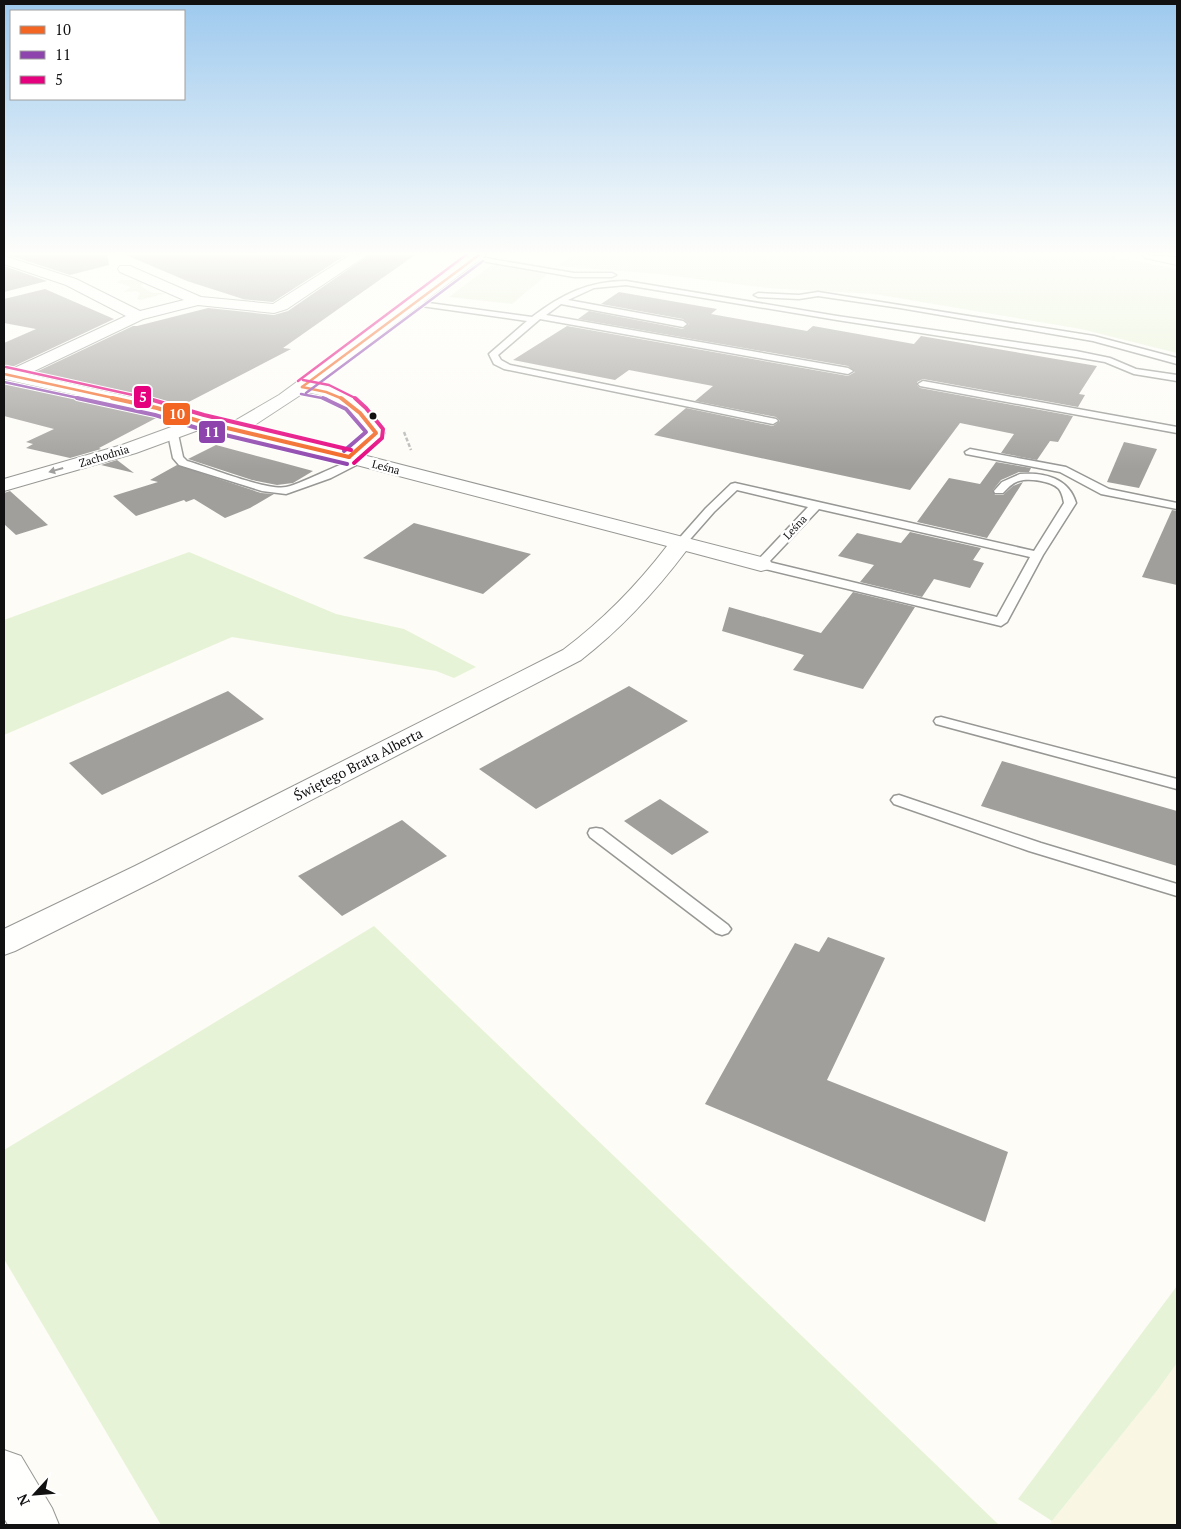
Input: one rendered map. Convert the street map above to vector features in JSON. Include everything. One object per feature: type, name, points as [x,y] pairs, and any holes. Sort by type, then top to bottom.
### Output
[{"type":"street","points":[[8,374],[115,326]]},
{"type":"street","points":[[235,429],[302,387],[383,326]]},
{"type":"street","name":"Leśna","points":[[8,374],[157,408],[202,422],[355,458],[762,564]]},
{"type":"street","points":[[302,387],[318,388],[342,395],[362,412],[376,433],[355,458]]},
{"type":"street","name":"Zachodnia","points":[[4,485],[173,434],[202,422]]},
{"type":"street","name":"Świętego Brata Alberta","points":[[4,943],[146,873],[572,654],[590,642],[657,575],[681,543]]},
{"type":"street","points":[[4,1473],[36,1525]]},
{"type":"lane","points":[[527,326],[493,354],[497,362],[507,367],[539,374],[773,421]]},
{"type":"lane","points":[[586,326],[848,371]]},
{"type":"lane","points":[[892,326],[1076,354],[1106,360],[1134,371],[1177,378]]},
{"type":"lane","points":[[1020,326],[1094,339],[1177,361]]},
{"type":"lane","points":[[922,384],[1177,430]]},
{"type":"lane","points":[[173,434],[178,458],[182,463],[266,489],[286,491],[327,476],[355,458]]},
{"type":"lane","points":[[970,452],[1062,469],[1076,474],[1096,487],[1108,492],[1177,506]]},
{"type":"lane","points":[[762,564],[1001,622],[1037,555],[1070,504],[1068,495],[1061,485],[1030,476],[1015,477],[1006,482],[999,490]]},
{"type":"lane","name":"Leśna","points":[[681,543],[710,510],[735,486],[816,504],[762,564]]},
{"type":"lane","points":[[816,504],[1037,555]]},
{"type":"lane","points":[[941,721],[1177,784]]},
{"type":"lane","points":[[898,800],[1035,847],[1177,890]]},
{"type":"lane","points":[[596,834],[722,929]]},
{"type":"shaded area","points":[[1177,1363],[1177,1525],[1049,1525],[1156,1392]]},
{"type":"green space","points":[[1065,326],[1177,326],[1177,353]]},
{"type":"green space","points":[[189,552],[336,614],[404,629],[476,667],[454,678],[436,671],[232,637],[4,735],[4,620]]},
{"type":"green space","points":[[374,926],[999,1525],[161,1525],[4,1259],[4,1150]]},
{"type":"green space","points":[[1177,1286],[1177,1363],[1156,1392],[1052,1521],[1018,1499]]},
{"type":"building","points":[[22,326],[98,326],[10,368],[4,367],[4,343],[36,329]]},
{"type":"building","points":[[132,326],[314,326],[283,348],[291,349],[179,407],[34,373]]},
{"type":"building","points":[[569,326],[848,376],[855,372],[848,366],[620,326],[669,326],[683,329],[686,326],[781,326],[807,331],[815,326],[914,344],[921,336],[1097,366],[1079,394],[1085,395],[1078,407],[923,379],[917,382],[920,388],[1073,416],[1058,442],[1050,441],[1037,460],[1001,453],[1014,434],[960,423],[910,490],[654,435],[686,408],[773,426],[780,421],[776,417],[695,401],[713,386],[629,370],[615,380],[513,360]]},
{"type":"building","points":[[4,381],[160,416],[99,448],[101,449],[70,458],[26,448],[33,444],[26,442],[54,429],[4,416]]},
{"type":"building","points":[[1124,442],[1157,449],[1139,488],[1107,482]]},
{"type":"building","points":[[216,445],[313,471],[293,483],[277,485],[252,480],[188,459]]},
{"type":"building","points":[[117,460],[134,473],[101,465]]},
{"type":"building","points":[[996,462],[1031,468],[1029,472],[1019,472],[1001,480],[993,490],[995,495],[1003,495],[1013,486],[1023,482],[987,538],[917,522],[949,478],[980,484]]},
{"type":"building","points":[[177,465],[261,493],[274,494],[250,508],[225,518],[194,499],[186,502],[184,500],[136,516],[113,496],[158,482],[150,480]]},
{"type":"building","points":[[10,491],[48,525],[16,535],[4,524],[4,493]]},
{"type":"building","points":[[1172,510],[1177,511],[1177,585],[1142,577]]},
{"type":"building","points":[[414,523],[531,554],[483,594],[363,558]]},
{"type":"building","points":[[910,532],[981,548],[973,560],[984,563],[970,588],[934,579],[922,597],[860,582],[874,565],[838,556],[857,533],[901,543]]},
{"type":"building","points":[[853,592],[915,607],[863,689],[793,670],[804,655],[722,631],[729,607],[821,633]]},
{"type":"building","points":[[629,686],[688,721],[536,809],[479,769]]},
{"type":"building","points":[[228,691],[264,719],[102,795],[69,763]]},
{"type":"building","points":[[1002,761],[1177,811],[1177,866],[981,806]]},
{"type":"building","points":[[660,799],[709,832],[672,855],[624,821]]},
{"type":"building","points":[[402,820],[447,856],[342,916],[298,876]]},
{"type":"building","points":[[828,937],[885,958],[827,1080],[1008,1152],[985,1222],[705,1104],[795,943],[819,952]]},
{"type":"transit line","name":"5","points":[[298,381],[371,326]]},
{"type":"transit line","name":"10","points":[[302,387],[383,326]]},
{"type":"transit line","name":"11","points":[[306,393],[395,326]]},
{"type":"transit line","name":"5","points":[[6,367],[159,401],[204,415],[351,450]]},
{"type":"transit line","name":"10","points":[[4,374],[157,408],[202,422],[349,457]]},
{"type":"transit line","name":"5","points":[[303,380],[329,385],[349,394],[366,408],[383,429],[382,438],[354,463]]},
{"type":"transit line","name":"11","points":[[4,382],[155,415],[200,429],[347,464]]},
{"type":"transit line","name":"10","points":[[302,387],[326,392],[345,400],[360,413],[376,433],[349,457]]},
{"type":"transit line","name":"11","points":[[301,394],[339,404],[353,415],[366,432],[344,451]]}]
